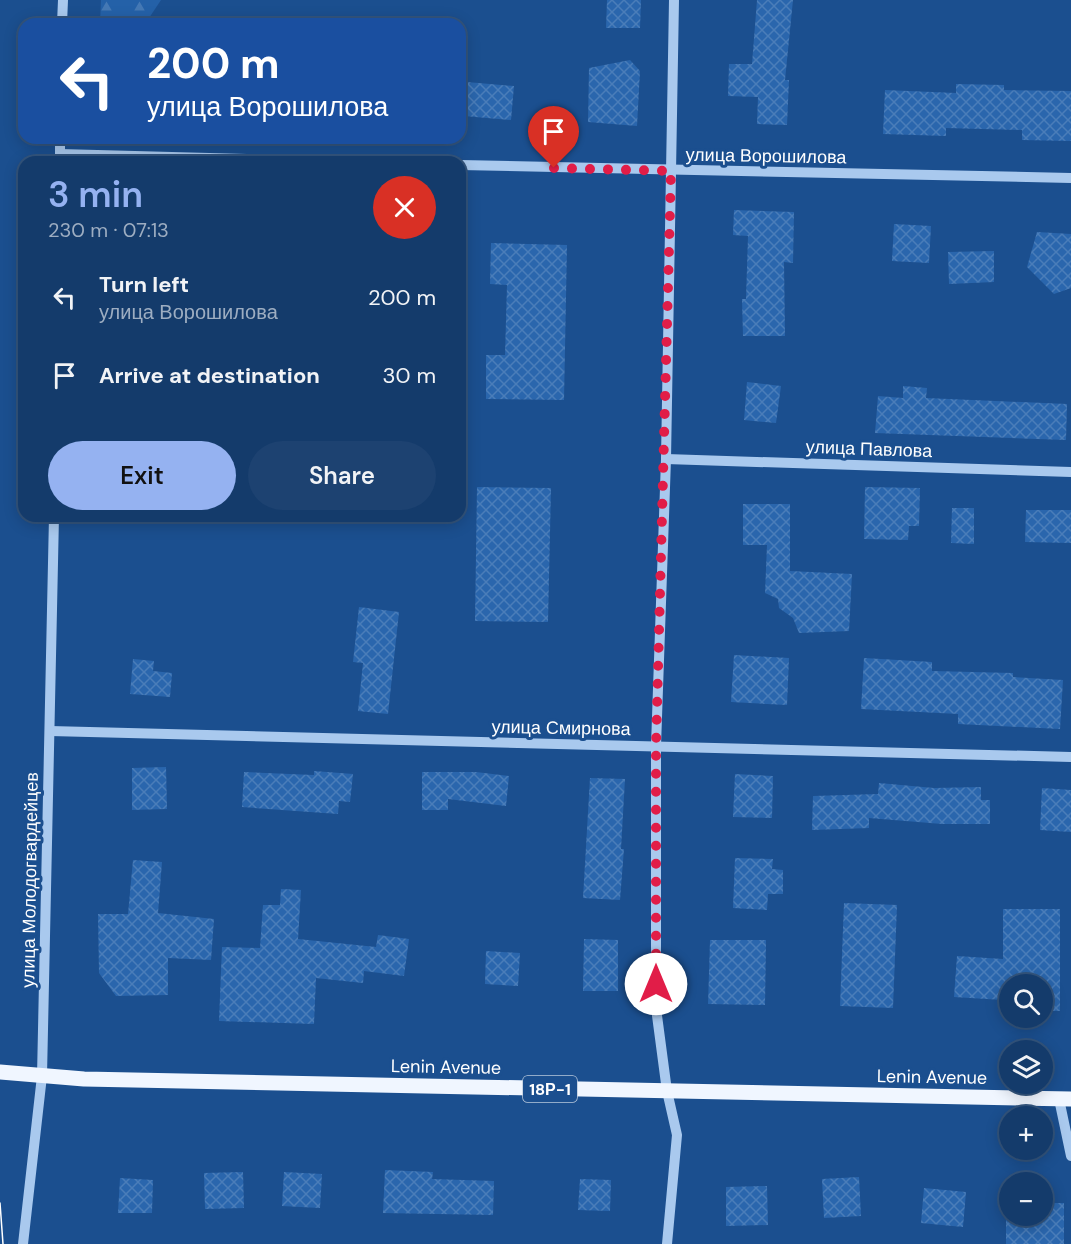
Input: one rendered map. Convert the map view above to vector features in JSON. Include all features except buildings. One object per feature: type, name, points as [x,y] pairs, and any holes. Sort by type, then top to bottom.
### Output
[{"type":"main road","name":"Lenin Avenue","points":[[0,1072],[84,1080],[1065,1099]]},
{"type":"street","points":[[62,18],[63,0]]},
{"type":"street","points":[[667,1244],[677,1135],[667,1091],[656,1008],[656,746],[666,459],[674,0]]},
{"type":"street","name":"улица Ворошилова","points":[[466,165],[1071,178]]},
{"type":"street","name":"улица Павлова","points":[[666,459],[1071,472]]},
{"type":"street","name":"улица Молодогвардейцев","points":[[23,1244],[42,1076],[54,522]]},
{"type":"street","name":"улица Смирнова","points":[[50,731],[1071,757]]},
{"type":"street","points":[[1065,1099],[1071,1156]]},
{"type":"green space","points":[[101,0],[161,0],[149,18],[100,18]]},
{"type":"tram line","points":[[0,1203],[3,1244]]},
{"type":"route","points":[[554,168],[671,171],[666,459],[656,746],[656,984]]}]
